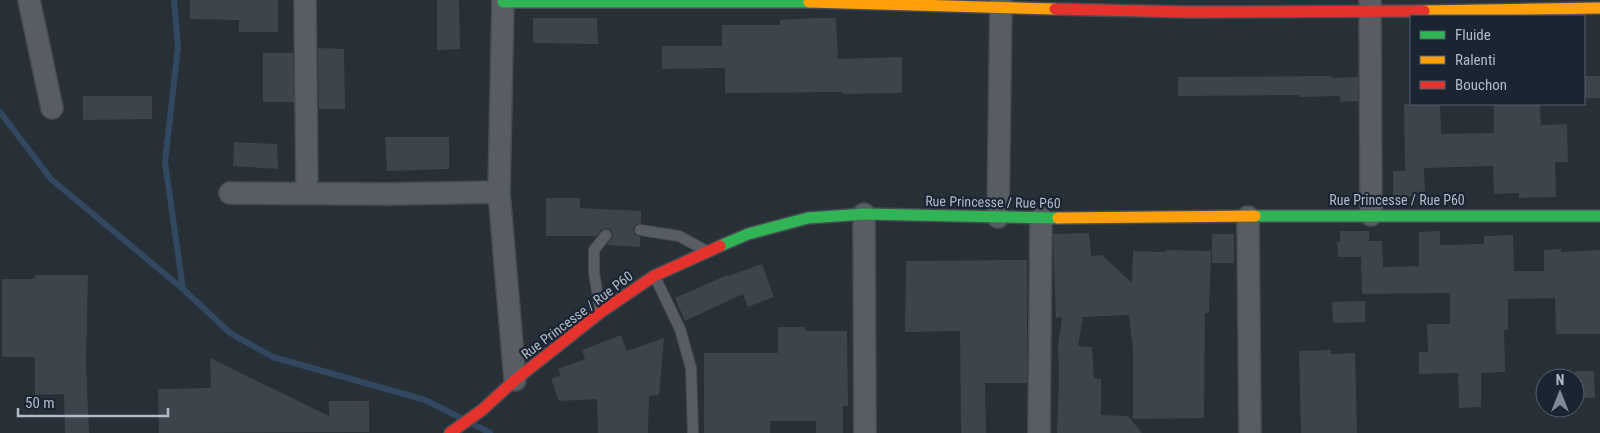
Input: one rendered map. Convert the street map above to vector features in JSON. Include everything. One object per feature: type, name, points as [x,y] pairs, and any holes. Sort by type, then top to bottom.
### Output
[{"type":"street","points":[[29,0],[52,108]]},
{"type":"street","points":[[305,0],[307,193]]},
{"type":"street","points":[[515,380],[499,192],[503,1],[803,1],[1188,6],[1562,4],[1600,8]]},
{"type":"street","points":[[998,217],[1001,4]]},
{"type":"street","points":[[1370,6],[1371,215]]},
{"type":"street","points":[[230,193],[390,194],[499,192]]},
{"type":"street","points":[[864,214],[865,433]]},
{"type":"street","name":"Rue Princesse / Rue P60","points":[[452,431],[482,410],[515,380],[600,312],[654,276],[748,234],[808,218],[864,214],[1041,218],[1371,215],[1600,216]]},
{"type":"street","points":[[1248,217],[1250,433]]},
{"type":"street","points":[[1040,433],[1041,218]]},
{"type":"lane","points":[[640,230],[679,236],[707,251]]},
{"type":"lane","points":[[600,312],[594,273],[594,250],[606,235]]},
{"type":"lane","points":[[654,276],[680,329],[691,368],[694,433]]},
{"type":"building","points":[[190,0],[278,0],[278,32],[239,32],[239,20],[190,19]]},
{"type":"building","points":[[437,0],[459,0],[460,49],[437,50]]},
{"type":"building","points":[[533,18],[597,18],[598,44],[533,43]]},
{"type":"building","points":[[836,18],[838,59],[902,57],[902,93],[725,93],[725,68],[662,69],[662,46],[722,46],[722,25],[780,25],[780,20]]},
{"type":"building","points":[[318,48],[344,49],[345,109],[319,109]]},
{"type":"building","points":[[263,53],[293,53],[294,102],[263,102]]},
{"type":"building","points":[[1332,76],[1332,78],[1358,77],[1358,101],[1340,102],[1340,96],[1178,96],[1178,77]]},
{"type":"building","points":[[1585,76],[1600,76],[1600,98],[1585,98]]},
{"type":"building","points":[[83,96],[152,96],[152,119],[83,120]]},
{"type":"building","points":[[1404,104],[1440,105],[1441,134],[1494,133],[1494,105],[1540,105],[1541,125],[1567,124],[1568,162],[1555,162],[1556,197],[1519,198],[1519,193],[1494,194],[1493,166],[1424,168],[1425,196],[1393,197],[1393,171],[1405,171]]},
{"type":"building","points":[[385,137],[449,137],[449,169],[387,171]]},
{"type":"building","points":[[234,142],[277,144],[278,169],[233,166]]},
{"type":"building","points":[[546,198],[580,198],[580,208],[641,211],[641,223],[635,225],[633,229],[635,235],[640,237],[640,247],[607,245],[613,236],[611,230],[607,228],[601,230],[597,236],[546,236]]},
{"type":"building","points":[[1340,231],[1369,231],[1369,241],[1382,241],[1383,267],[1419,266],[1419,232],[1440,231],[1440,245],[1484,244],[1484,236],[1513,235],[1514,271],[1544,271],[1544,250],[1561,249],[1561,252],[1600,250],[1600,334],[1556,334],[1555,298],[1508,299],[1508,330],[1504,330],[1505,372],[1481,373],[1481,407],[1459,408],[1458,373],[1419,374],[1419,352],[1428,352],[1427,324],[1450,324],[1450,293],[1362,294],[1361,257],[1338,257],[1337,242],[1340,242]]},
{"type":"building","points":[[1089,233],[1091,256],[1102,255],[1132,283],[1133,251],[1211,251],[1209,313],[1205,313],[1204,418],[1133,419],[1133,350],[1129,315],[1083,317],[1078,346],[1092,347],[1094,378],[1101,379],[1101,415],[1128,416],[1142,433],[1057,433],[1058,346],[1062,317],[1056,318],[1053,234]]},
{"type":"building","points":[[1212,234],[1234,234],[1234,263],[1212,263]]},
{"type":"building","points":[[1027,260],[1027,383],[985,383],[986,433],[961,433],[960,331],[905,332],[906,261]]},
{"type":"building","points":[[762,264],[774,297],[748,307],[743,294],[685,321],[675,298],[727,275]]},
{"type":"building","points":[[35,275],[88,275],[86,363],[89,433],[65,433],[64,394],[35,395],[35,357],[2,357],[2,279],[35,279]]},
{"type":"building","points":[[1365,301],[1365,322],[1333,323],[1332,302]]},
{"type":"building","points":[[778,327],[805,327],[805,331],[847,331],[848,406],[843,406],[843,433],[816,433],[816,421],[770,421],[770,433],[704,433],[704,353],[778,353]]},
{"type":"building","points":[[621,335],[627,351],[664,338],[659,395],[649,396],[648,433],[598,433],[597,399],[559,401],[551,379],[561,375],[558,369],[585,359],[582,350]]},
{"type":"building","points":[[1331,350],[1331,354],[1355,353],[1357,433],[1301,433],[1299,351]]},
{"type":"building","points":[[210,358],[329,416],[329,401],[369,401],[369,432],[159,433],[158,389],[211,388]]},
{"type":"building","points":[[1585,371],[1594,371],[1595,398],[1585,398]]},
{"type":"waterway","points":[[174,0],[178,47],[165,162],[183,289],[230,333],[273,357],[425,400],[459,417]]},
{"type":"waterway","points":[[0,112],[51,179],[183,289]]},
{"type":"waterway","points":[[475,425],[490,433]]},
{"type":"traffic: fast","points":[[503,2],[809,2]]},
{"type":"traffic: fast","points":[[720,246],[748,234],[808,218],[864,214],[1058,218]]},
{"type":"traffic: fast","points":[[1255,216],[1600,216]]},
{"type":"traffic: slow","points":[[809,2],[1055,9]]},
{"type":"traffic: slow","points":[[1424,11],[1600,8]]},
{"type":"traffic: slow","points":[[1058,218],[1255,216]]},
{"type":"traffic: jam","points":[[1055,9],[1188,12],[1424,11]]},
{"type":"traffic: jam","points":[[450,433],[482,410],[515,380],[601,312],[654,276],[720,246]]}]
